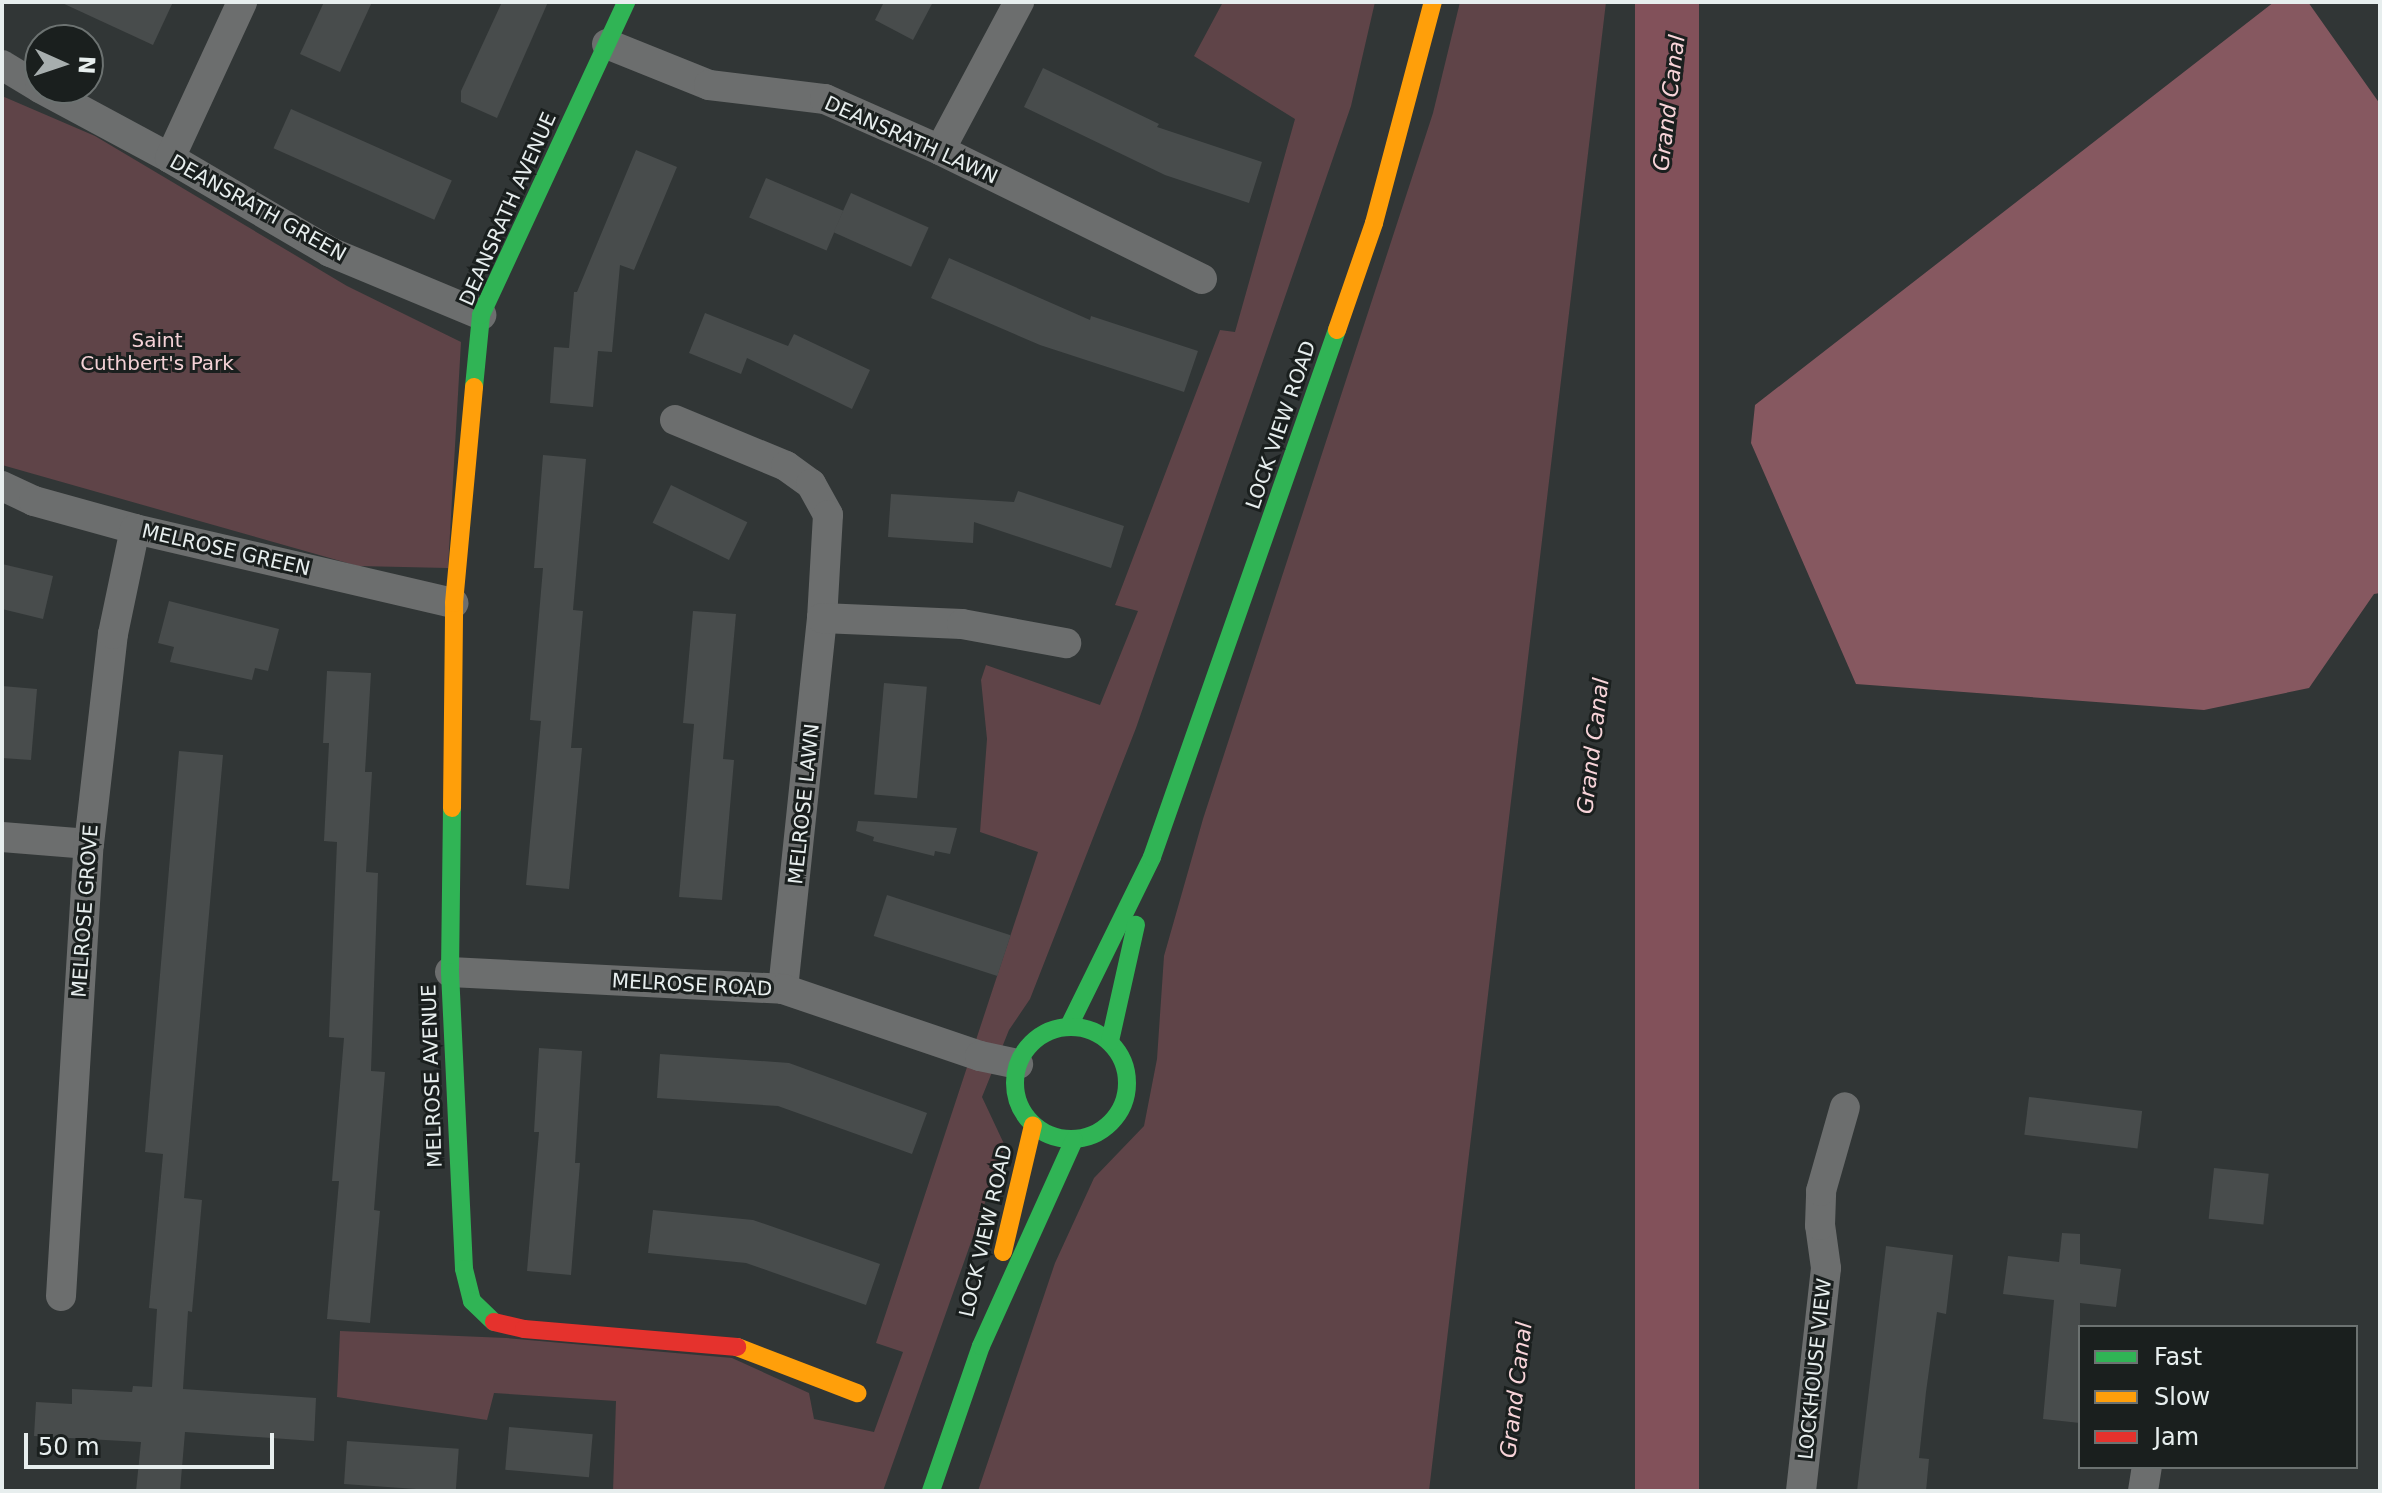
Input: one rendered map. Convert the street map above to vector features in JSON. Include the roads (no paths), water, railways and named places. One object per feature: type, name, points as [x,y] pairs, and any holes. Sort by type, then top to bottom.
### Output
[{"type":"street","points":[[170,158],[242,2]]},
{"type":"street","name":"DEANSRATH AVENUE","points":[[470,445],[481,315],[626,2]]},
{"type":"street","points":[[940,150],[1019,2]]},
{"type":"street","name":"LOCK VIEW ROAD","points":[[1110,1041],[1152,857],[1374,223],[1433,2]]},
{"type":"street","name":"DEANSRATH LAWN","points":[[607,44],[709,85],[825,99],[940,150],[1202,279]]},
{"type":"street","name":"DEANSRATH GREEN","points":[[2,65],[24,78]]},
{"type":"street","name":"DEANSRATH GREEN","points":[[70,104],[170,158],[330,252],[481,315]]},
{"type":"street","name":"MELROSE LAWN","points":[[675,420],[786,466],[811,484],[828,515],[822,618],[783,989]]},
{"type":"street","name":"MELROSE AVENUE","points":[[470,445],[454,603],[450,972],[464,1269],[472,1301],[491,1321],[524,1329],[738,1347],[857,1393]]},
{"type":"street","name":"MELROSE GREEN","points":[[2,486],[34,501],[135,529],[454,603]]},
{"type":"street","name":"MELROSE GROVE","points":[[61,1296],[89,844],[113,634],[135,529]]},
{"type":"street","points":[[822,618],[962,624],[1066,643]]},
{"type":"street","points":[[2,837],[89,844]]},
{"type":"street","name":"LOCK VIEW ROAD","points":[[1069,1026],[1152,857]]},
{"type":"street","name":"MELROSE ROAD","points":[[450,972],[783,989],[980,1056],[1018,1064]]},
{"type":"street","points":[[1018,1064],[1037,1037],[1069,1026],[1084,1027],[1110,1041],[1122,1056],[1128,1093],[1121,1111],[1109,1126],[1092,1136],[1074,1140]]},
{"type":"street","name":"LOCK VIEW ROAD","points":[[931,1491],[981,1346],[1074,1140],[1045,1133],[1033,1125],[1017,1097],[1018,1064]]},
{"type":"street","name":"LOCKHOUSE VIEW","points":[[1801,1491],[1826,1268],[1820,1225],[1821,1191],[1845,1107]]},
{"type":"street","name":"LOCK VIEW ROAD","points":[[981,1346],[1033,1125]]},
{"type":"street","points":[[2143,1491],[2147,1469]]},
{"type":"water","name":"Grand Canal","points":[[1635,2],[1699,2],[1699,1491],[1635,1491]]},
{"type":"park label","name":"Saint Cuthbert's Park","points":[[157,352]]}]
